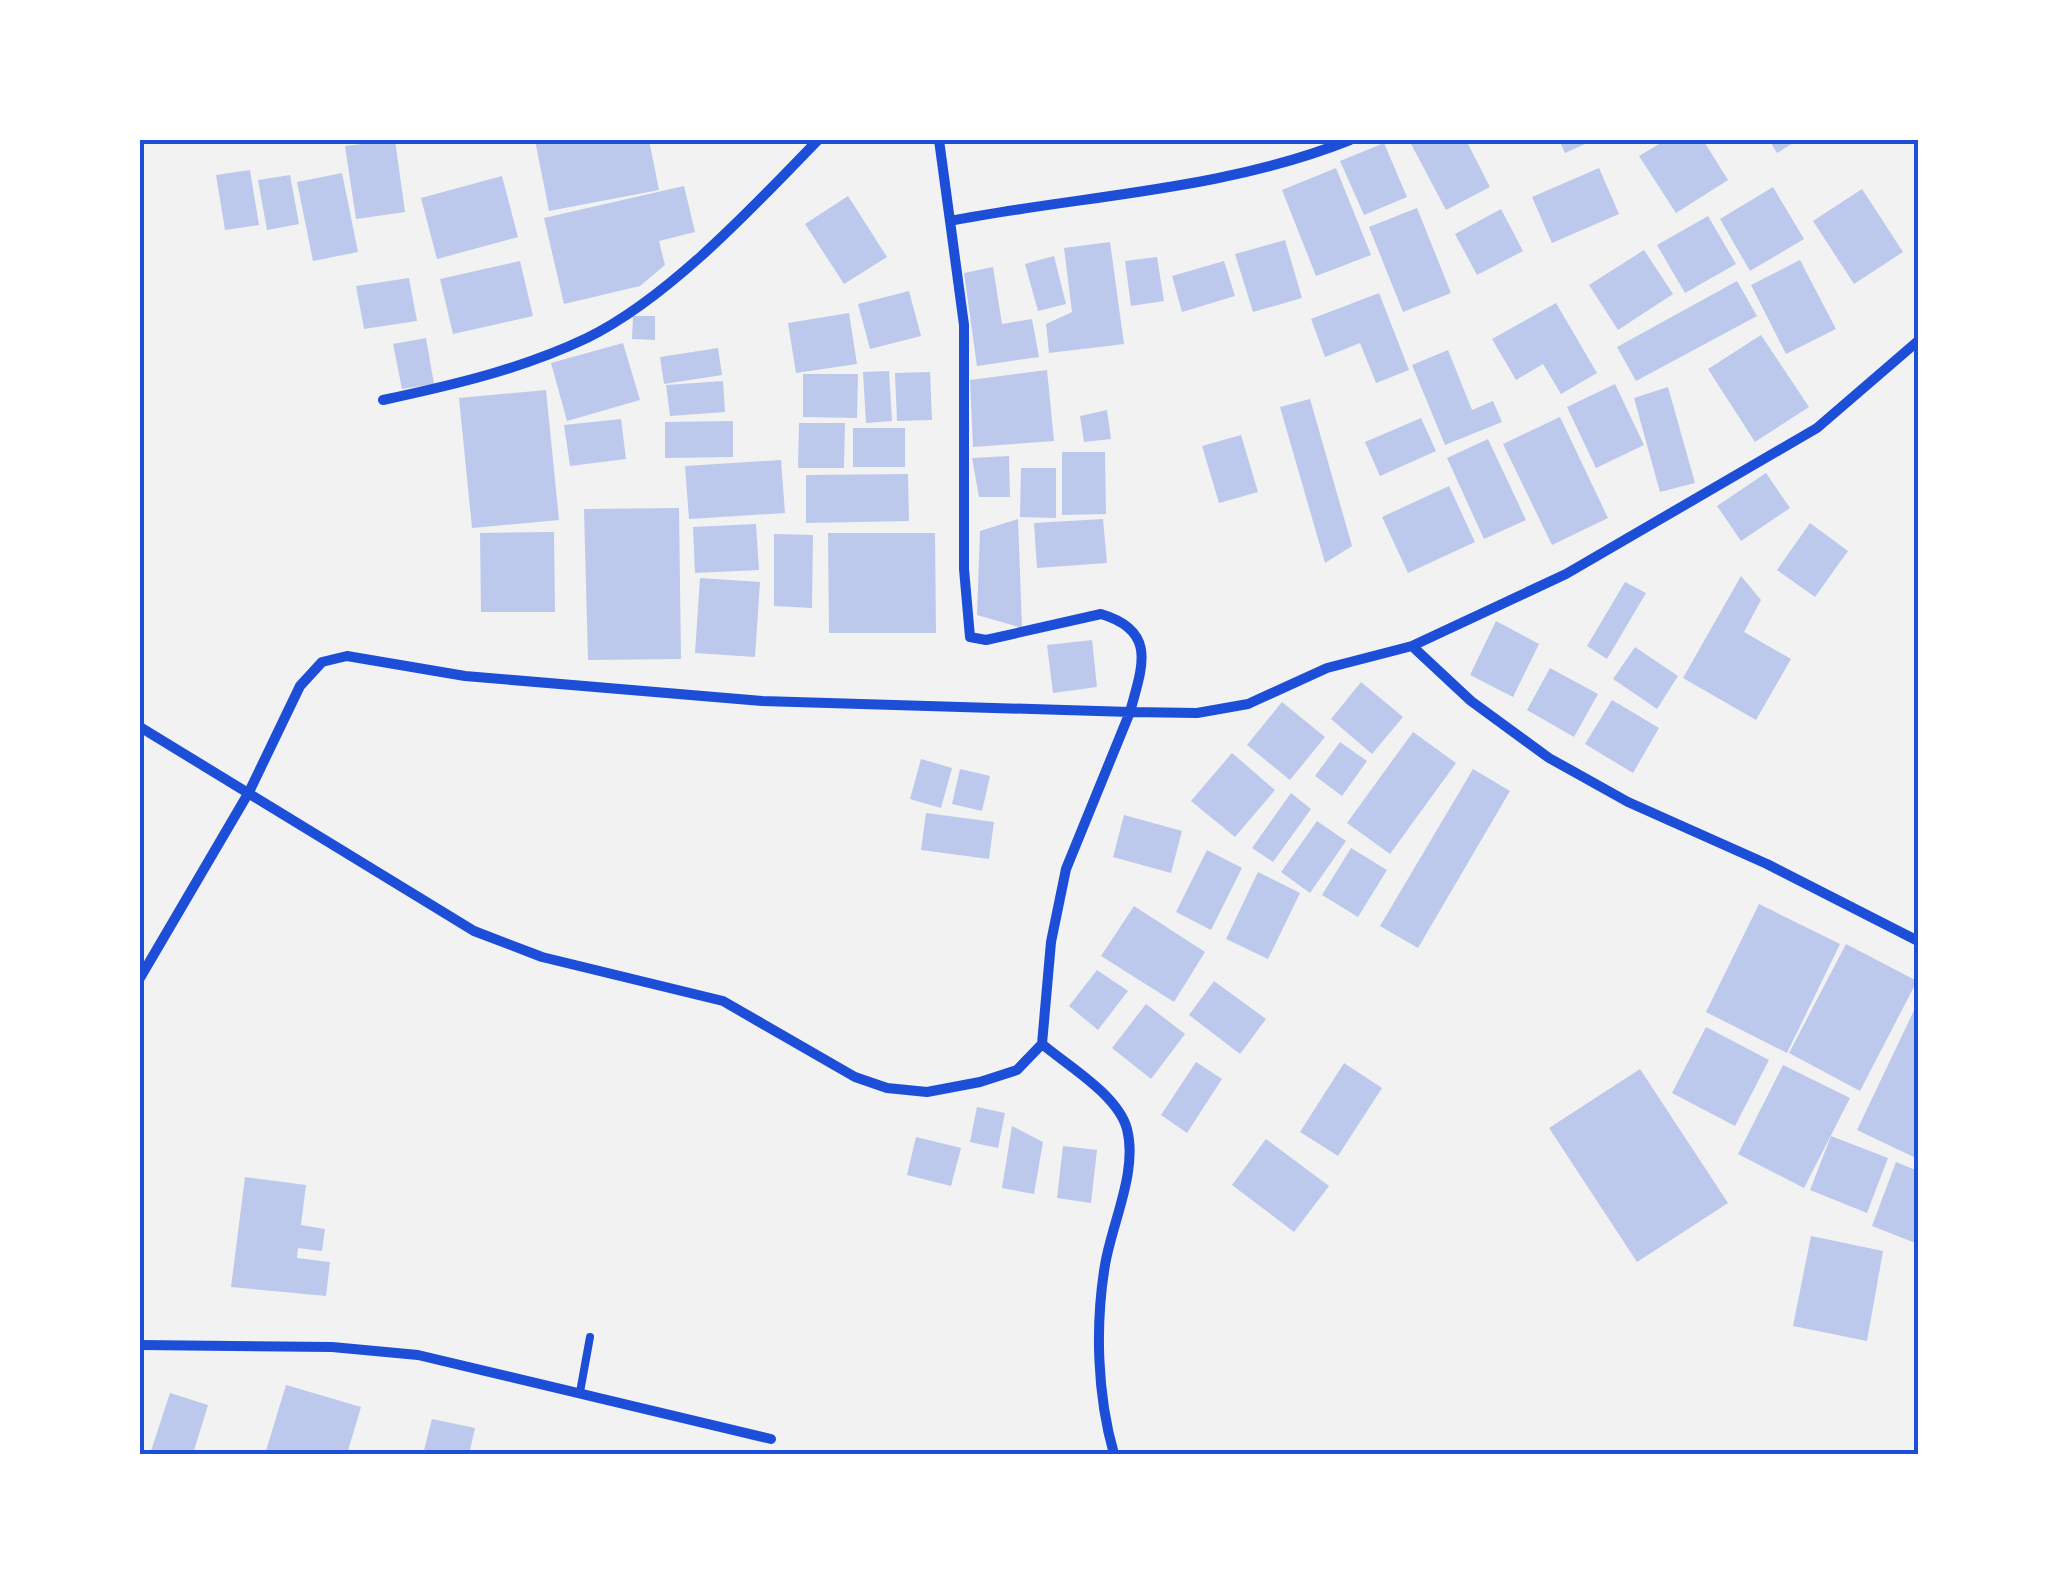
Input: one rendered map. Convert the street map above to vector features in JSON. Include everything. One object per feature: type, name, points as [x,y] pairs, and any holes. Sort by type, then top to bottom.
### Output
[{"type":"street","points":[[383,400],[486,377],[589,337],[647,298],[743,217],[818,140]]},
{"type":"street","points":[[140,726],[474,931],[542,957],[724,1001],[855,1077],[888,1088],[928,1092],[1016,1070],[1042,1044],[1051,942],[1066,868],[1130,712],[1144,658],[1138,638],[1117,619],[1100,614],[986,640],[970,637],[964,569],[964,325],[939,140]]},
{"type":"street","points":[[950,221],[1195,185],[1309,156],[1350,140]]},
{"type":"street","points":[[140,978],[248,792],[300,686],[322,662],[347,656],[465,676],[726,698],[1130,712],[1197,712],[1248,704],[1327,668],[1412,646],[1566,574],[1817,428],[1918,341]]},
{"type":"street","points":[[1412,646],[1471,701],[1548,758],[1628,802],[1768,864],[1918,941]]},
{"type":"street","points":[[1042,1044],[1113,1106],[1127,1128],[1128,1166],[1105,1266],[1099,1332],[1106,1427],[1114,1454]]},
{"type":"street","points":[[140,1345],[332,1347],[418,1355],[772,1439]]},
{"type":"lane","points":[[580,1392],[590,1337]]},
{"type":"building","points":[[395,140],[405,212],[356,219],[345,146]]},
{"type":"building","points":[[535,140],[649,140],[659,190],[549,211]]},
{"type":"building","points":[[1466,140],[1490,187],[1446,210],[1410,142]]},
{"type":"building","points":[[1559,140],[1594,140],[1565,153]]},
{"type":"building","points":[[1666,140],[1703,140],[1728,180],[1676,213],[1639,156]]},
{"type":"building","points":[[1769,140],[1798,140],[1777,153]]},
{"type":"building","points":[[1384,143],[1407,197],[1364,215],[1340,161]]},
{"type":"building","points":[[1336,168],[1371,255],[1316,276],[1282,190]]},
{"type":"building","points":[[1599,168],[1619,214],[1552,243],[1532,197]]},
{"type":"building","points":[[250,170],[259,225],[225,230],[216,175]]},
{"type":"building","points":[[342,173],[358,252],[313,261],[297,182]]},
{"type":"building","points":[[290,175],[299,224],[267,230],[258,180]]},
{"type":"building","points":[[502,176],[518,237],[437,259],[421,198]]},
{"type":"building","points":[[684,186],[695,232],[659,241],[665,265],[640,286],[564,304],[544,218]]},
{"type":"building","points":[[1773,187],[1804,239],[1750,271],[1720,219]]},
{"type":"building","points":[[1862,189],[1903,252],[1854,284],[1813,221]]},
{"type":"building","points":[[848,196],[887,257],[844,284],[805,224]]},
{"type":"building","points":[[1417,208],[1451,293],[1403,312],[1369,227]]},
{"type":"building","points":[[1501,209],[1523,251],[1477,275],[1455,234]]},
{"type":"building","points":[[1708,216],[1736,264],[1685,293],[1657,245]]},
{"type":"building","points":[[1285,240],[1302,298],[1253,312],[1235,254]]},
{"type":"building","points":[[1110,242],[1124,344],[1049,353],[1046,324],[1072,312],[1064,248]]},
{"type":"building","points":[[1644,250],[1673,294],[1618,330],[1589,285]]},
{"type":"building","points":[[1054,256],[1066,304],[1038,311],[1025,264]]},
{"type":"building","points":[[1157,257],[1164,301],[1131,306],[1125,261]]},
{"type":"building","points":[[1800,260],[1836,329],[1786,354],[1751,285]]},
{"type":"building","points":[[520,261],[533,316],[453,334],[440,279]]},
{"type":"building","points":[[1224,261],[1235,296],[1182,312],[1172,276]]},
{"type":"building","points":[[993,267],[1002,324],[1032,319],[1039,357],[977,366],[964,273]]},
{"type":"building","points":[[409,278],[417,321],[364,329],[356,286]]},
{"type":"building","points":[[1737,281],[1757,316],[1636,381],[1617,347]]},
{"type":"building","points":[[909,291],[921,336],[870,349],[858,304]]},
{"type":"building","points":[[1379,293],[1409,370],[1376,383],[1360,343],[1325,357],[1311,319]]},
{"type":"building","points":[[1556,303],[1597,373],[1561,394],[1543,364],[1516,380],[1492,339]]},
{"type":"building","points":[[849,313],[857,364],[796,373],[788,323]]},
{"type":"building","points":[[633,316],[655,316],[655,340],[632,339]]},
{"type":"building","points":[[1761,335],[1809,407],[1755,442],[1708,369]]},
{"type":"building","points":[[426,338],[434,384],[402,389],[393,344]]},
{"type":"building","points":[[623,343],[640,400],[567,421],[551,363]]},
{"type":"building","points":[[718,348],[722,375],[664,384],[660,357]]},
{"type":"building","points":[[1448,350],[1472,410],[1493,401],[1502,422],[1445,445],[1412,365]]},
{"type":"building","points":[[1047,370],[1054,441],[973,447],[970,380]]},
{"type":"building","points":[[889,371],[892,421],[866,423],[863,372]]},
{"type":"building","points":[[930,372],[932,420],[897,421],[895,373]]},
{"type":"building","points":[[803,374],[858,374],[857,418],[803,417]]},
{"type":"building","points":[[723,381],[725,412],[670,416],[666,385]]},
{"type":"building","points":[[1615,384],[1644,445],[1596,468],[1567,407]]},
{"type":"building","points":[[1668,387],[1695,483],[1660,492],[1634,398]]},
{"type":"building","points":[[546,390],[559,520],[472,528],[459,398]]},
{"type":"building","points":[[1310,399],[1352,546],[1325,563],[1280,407]]},
{"type":"building","points":[[1107,410],[1111,439],[1084,442],[1080,416]]},
{"type":"building","points":[[1560,417],[1608,518],[1552,545],[1503,444]]},
{"type":"building","points":[[1421,418],[1436,451],[1380,476],[1365,442]]},
{"type":"building","points":[[621,419],[626,459],[570,466],[564,425]]},
{"type":"building","points":[[733,421],[733,457],[665,458],[665,422]]},
{"type":"building","points":[[799,423],[845,423],[844,468],[798,468]]},
{"type":"building","points":[[853,428],[905,428],[905,467],[853,467]]},
{"type":"building","points":[[1241,435],[1258,492],[1219,503],[1202,446]]},
{"type":"building","points":[[1488,439],[1526,520],[1484,539],[1447,458]]},
{"type":"building","points":[[1062,452],[1105,452],[1106,514],[1062,515]]},
{"type":"building","points":[[1009,456],[1010,497],[979,497],[972,458]]},
{"type":"building","points":[[781,460],[785,513],[689,519],[685,466]]},
{"type":"building","points":[[1021,468],[1056,468],[1056,518],[1020,517]]},
{"type":"building","points":[[1766,473],[1790,508],[1741,541],[1717,506]]},
{"type":"building","points":[[908,474],[909,521],[806,523],[806,475]]},
{"type":"building","points":[[1449,486],[1475,542],[1408,573],[1382,517]]},
{"type":"building","points":[[679,508],[681,659],[588,660],[584,509]]},
{"type":"building","points":[[1018,519],[1022,628],[977,615],[980,531]]},
{"type":"building","points":[[1103,519],[1107,563],[1037,568],[1034,523]]},
{"type":"building","points":[[1810,523],[1848,551],[1815,597],[1777,570]]},
{"type":"building","points":[[756,524],[759,570],[695,573],[693,527]]},
{"type":"building","points":[[554,532],[555,612],[481,612],[480,533]]},
{"type":"building","points":[[828,533],[935,533],[936,633],[829,633]]},
{"type":"building","points":[[774,534],[813,535],[812,608],[774,606]]},
{"type":"building","points":[[1741,576],[1761,600],[1744,632],[1791,659],[1756,720],[1683,678]]},
{"type":"building","points":[[700,578],[760,582],[755,657],[695,653]]},
{"type":"building","points":[[1625,582],[1646,593],[1607,659],[1587,646]]},
{"type":"building","points":[[1496,621],[1539,644],[1513,697],[1470,675]]},
{"type":"building","points":[[1092,640],[1097,687],[1053,693],[1047,645]]},
{"type":"building","points":[[1635,647],[1678,676],[1657,709],[1613,679]]},
{"type":"building","points":[[1550,668],[1598,694],[1574,737],[1527,710]]},
{"type":"building","points":[[1361,682],[1403,717],[1372,754],[1331,719]]},
{"type":"building","points":[[1612,700],[1659,728],[1633,773],[1585,744]]},
{"type":"building","points":[[1282,702],[1325,737],[1290,780],[1247,745]]},
{"type":"building","points":[[1413,732],[1456,763],[1390,854],[1347,823]]},
{"type":"building","points":[[1340,742],[1367,761],[1342,796],[1315,776]]},
{"type":"building","points":[[1232,753],[1275,790],[1235,837],[1191,801]]},
{"type":"building","points":[[921,759],[952,768],[941,808],[910,799]]},
{"type":"building","points":[[960,769],[990,776],[982,811],[952,804]]},
{"type":"building","points":[[1473,769],[1510,791],[1418,948],[1380,926]]},
{"type":"building","points":[[1291,793],[1311,809],[1273,862],[1252,848]]},
{"type":"building","points":[[926,813],[994,822],[989,859],[921,850]]},
{"type":"building","points":[[1124,815],[1182,831],[1171,873],[1113,857]]},
{"type":"building","points":[[1317,821],[1346,841],[1310,893],[1281,872]]},
{"type":"building","points":[[1351,848],[1387,870],[1358,917],[1322,895]]},
{"type":"building","points":[[1207,850],[1242,868],[1211,930],[1176,912]]},
{"type":"building","points":[[1258,872],[1300,893],[1268,959],[1226,939]]},
{"type":"building","points":[[1759,904],[1840,944],[1787,1053],[1706,1012]]},
{"type":"building","points":[[1134,906],[1205,952],[1174,1002],[1101,956]]},
{"type":"building","points":[[1846,944],[1917,981],[1860,1091],[1789,1053]]},
{"type":"building","points":[[1097,970],[1128,991],[1098,1030],[1069,1006]]},
{"type":"building","points":[[1214,981],[1266,1019],[1240,1054],[1189,1015]]},
{"type":"building","points":[[1918,1002],[1918,1159],[1857,1130]]},
{"type":"building","points":[[1146,1004],[1185,1034],[1151,1079],[1112,1048]]},
{"type":"building","points":[[1706,1027],[1769,1060],[1735,1126],[1672,1093]]},
{"type":"building","points":[[1196,1062],[1222,1079],[1187,1133],[1161,1115]]},
{"type":"building","points":[[1344,1063],[1382,1088],[1338,1156],[1300,1132]]},
{"type":"building","points":[[1783,1065],[1850,1098],[1804,1188],[1738,1154]]},
{"type":"building","points":[[1640,1069],[1728,1203],[1637,1262],[1549,1128]]},
{"type":"building","points":[[977,1107],[1005,1113],[998,1148],[970,1142]]},
{"type":"building","points":[[1012,1126],[1043,1142],[1034,1194],[1002,1188]]},
{"type":"building","points":[[1831,1136],[1888,1158],[1867,1213],[1810,1190]]},
{"type":"building","points":[[916,1137],[961,1148],[951,1186],[907,1175]]},
{"type":"building","points":[[1266,1139],[1329,1186],[1294,1232],[1232,1185]]},
{"type":"building","points":[[1063,1146],[1097,1150],[1091,1203],[1057,1198]]},
{"type":"building","points":[[1896,1162],[1918,1171],[1918,1244],[1872,1226]]},
{"type":"building","points":[[245,1177],[306,1185],[301,1225],[325,1229],[322,1251],[298,1248],[297,1258],[330,1262],[326,1296],[231,1287]]},
{"type":"building","points":[[1811,1236],[1883,1251],[1867,1341],[1793,1326]]},
{"type":"building","points":[[286,1385],[361,1407],[347,1454],[265,1454]]},
{"type":"building","points":[[170,1393],[208,1405],[193,1454],[150,1454]]},
{"type":"building","points":[[432,1419],[475,1428],[469,1454],[423,1454]]}]
